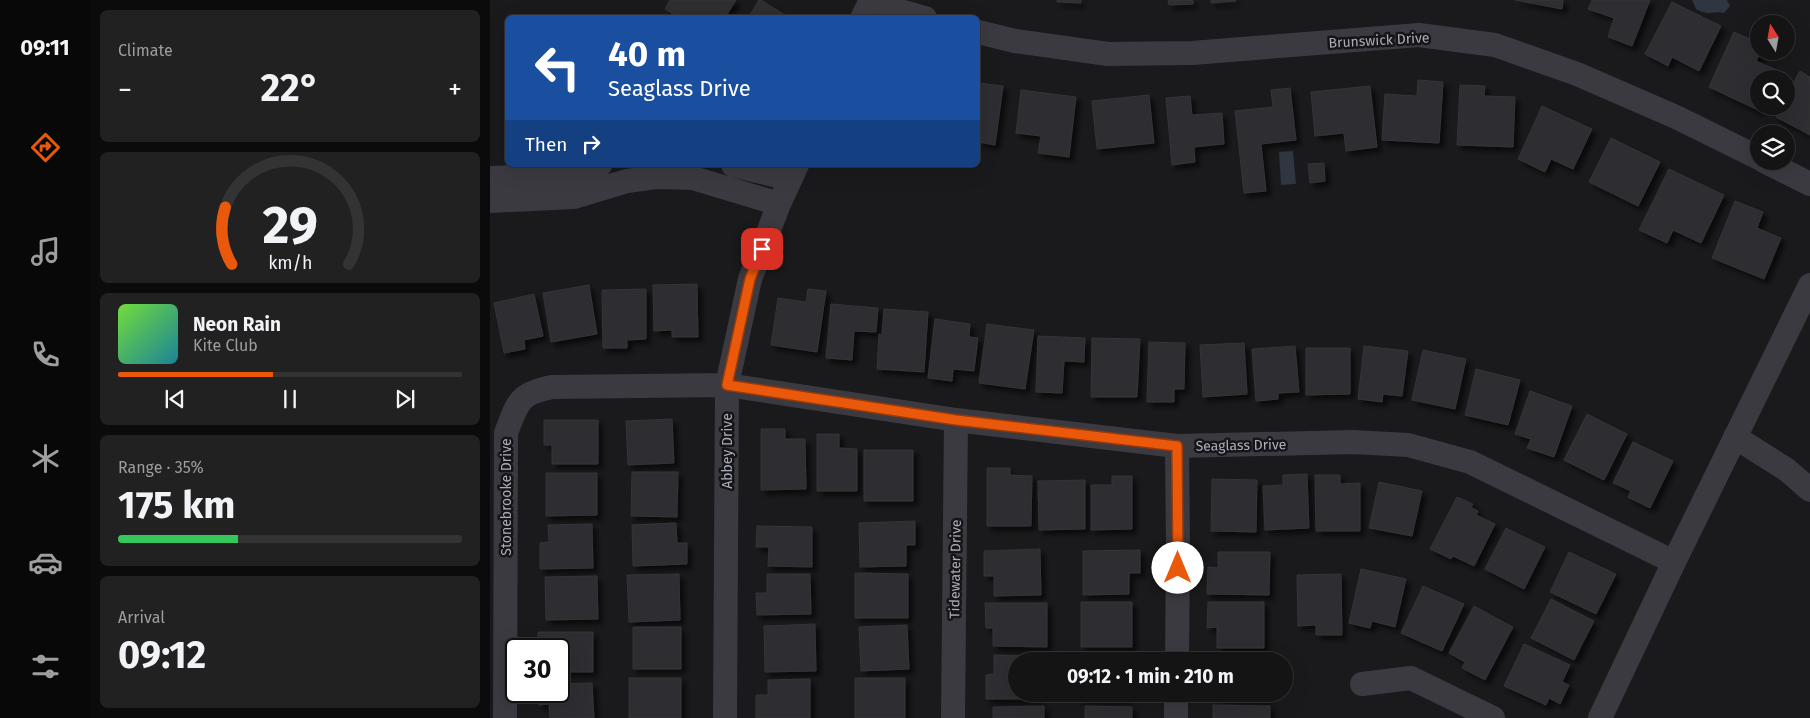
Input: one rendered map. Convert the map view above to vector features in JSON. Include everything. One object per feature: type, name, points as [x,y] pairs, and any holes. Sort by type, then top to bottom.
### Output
[{"type":"street","points":[[864,15],[871,0]]},
{"type":"street","points":[[877,0],[900,11],[914,15]]},
{"type":"street","name":"Brunswick Drive","points":[[980,33],[1015,42],[1108,54],[1192,53],[1419,35],[1495,45],[1577,74],[1676,117],[1750,154]]},
{"type":"street","points":[[490,178],[570,174],[593,167]]},
{"type":"street","points":[[750,167],[794,172]]},
{"type":"street","points":[[1782,170],[1810,184]]},
{"type":"street","name":"Abbey Drive","points":[[725,718],[727,385],[750,279],[779,204],[794,172]]},
{"type":"street","points":[[490,201],[574,197],[627,181],[656,177],[693,178],[779,204]]},
{"type":"street","points":[[1600,718],[1625,662],[1734,437],[1810,285]]},
{"type":"street","name":"Seaglass Drive","points":[[727,385],[956,420],[1177,446],[1353,442],[1408,445],[1470,462],[1674,562]]},
{"type":"street","name":"Stonebrooke Drive","points":[[505,718],[506,432],[519,402],[534,391],[552,387],[727,385]]},
{"type":"street","name":"Tidewater Drive","points":[[953,718],[956,420]]},
{"type":"street","points":[[1734,437],[1787,470],[1810,490]]},
{"type":"street","points":[[1177,446],[1177,652]]},
{"type":"street","points":[[1362,684],[1411,678],[1493,718]]},
{"type":"street","points":[[1176,702],[1176,718]]},
{"type":"water","points":[[1692,0],[1727,0],[1730,6],[1724,13],[1705,13],[1696,9]]},
{"type":"water","points":[[1293,151],[1296,184],[1281,185],[1279,152]]},
{"type":"building","points":[[670,0],[736,0],[727,15],[674,15],[665,9]]},
{"type":"building","points":[[759,0],[761,0],[785,15],[750,15]]},
{"type":"building","points":[[1057,0],[1081,0],[1081,3],[1057,2]]},
{"type":"building","points":[[1168,0],[1193,0],[1193,4],[1169,5]]},
{"type":"building","points":[[1211,0],[1235,0],[1236,1],[1211,3]]},
{"type":"building","points":[[1515,0],[1563,0],[1562,9]]},
{"type":"building","points":[[1592,0],[1650,0],[1632,46],[1608,37],[1614,18],[1588,9]]},
{"type":"building","points":[[1672,2],[1721,26],[1699,71],[1672,57],[1668,66],[1645,54]]},
{"type":"building","points":[[1734,32],[1750,39],[1750,60],[1756,60],[1777,70],[1750,70],[1750,106],[1709,87]]},
{"type":"building","points":[[1800,71],[1810,77],[1810,135],[1795,127],[1795,125],[1791,125],[1776,117],[1777,115],[1795,115],[1795,80]]},
{"type":"building","points":[[1418,80],[1443,82],[1439,143],[1382,140],[1385,94],[1417,96]]},
{"type":"building","points":[[980,83],[1003,86],[995,145],[980,142]]},
{"type":"building","points":[[1460,85],[1485,86],[1484,96],[1515,97],[1513,147],[1457,145]]},
{"type":"building","points":[[1370,86],[1377,147],[1346,151],[1344,133],[1315,136],[1311,92]]},
{"type":"building","points":[[1290,88],[1296,140],[1261,144],[1266,191],[1244,193],[1235,111],[1273,107],[1271,90]]},
{"type":"building","points":[[1021,90],[1076,97],[1069,157],[1038,153],[1041,136],[1016,133]]},
{"type":"building","points":[[1149,95],[1154,143],[1097,149],[1092,101]]},
{"type":"building","points":[[1190,96],[1192,115],[1222,113],[1224,144],[1194,147],[1195,162],[1172,165],[1166,98]]},
{"type":"building","points":[[1542,106],[1592,129],[1573,169],[1551,159],[1545,172],[1518,159]]},
{"type":"building","points":[[1611,138],[1660,162],[1638,206],[1589,182]]},
{"type":"building","points":[[1324,163],[1325,181],[1310,183],[1308,164]]},
{"type":"building","points":[[1669,169],[1724,195],[1701,243],[1673,230],[1667,243],[1639,230]]},
{"type":"building","points":[[1735,201],[1763,212],[1757,228],[1781,238],[1764,279],[1712,258]]},
{"type":"building","points":[[697,284],[698,337],[672,337],[672,330],[654,331],[653,285]]},
{"type":"building","points":[[589,285],[597,334],[551,342],[543,293]]},
{"type":"building","points":[[646,289],[646,339],[627,340],[627,348],[603,348],[602,290]]},
{"type":"building","points":[[808,289],[826,291],[817,352],[771,345],[778,298],[806,302]]},
{"type":"building","points":[[534,294],[543,336],[524,340],[525,349],[504,353],[494,303]]},
{"type":"building","points":[[831,304],[878,308],[876,332],[854,331],[852,360],[826,358]]},
{"type":"building","points":[[884,309],[928,312],[924,372],[877,369],[879,334],[882,335]]},
{"type":"building","points":[[935,319],[970,324],[969,337],[978,338],[974,371],[953,369],[952,381],[928,378]]},
{"type":"building","points":[[987,324],[1034,330],[1025,389],[979,383]]},
{"type":"building","points":[[1038,336],[1085,338],[1084,362],[1064,361],[1062,393],[1036,392]]},
{"type":"building","points":[[1092,338],[1140,339],[1137,397],[1091,397]]},
{"type":"building","points":[[1149,342],[1185,343],[1184,389],[1174,389],[1174,402],[1147,402]]},
{"type":"building","points":[[1244,343],[1247,394],[1203,397],[1200,345]]},
{"type":"building","points":[[1295,346],[1299,392],[1278,393],[1278,399],[1256,401],[1252,349]]},
{"type":"building","points":[[1364,346],[1408,351],[1402,396],[1383,394],[1382,402],[1358,399]]},
{"type":"building","points":[[1306,348],[1350,348],[1350,394],[1306,395]]},
{"type":"building","points":[[1423,350],[1466,359],[1455,409],[1412,400]]},
{"type":"building","points":[[1476,369],[1520,380],[1508,425],[1465,415]]},
{"type":"building","points":[[1530,391],[1572,406],[1554,457],[1527,448],[1531,439],[1515,434]]},
{"type":"building","points":[[1587,414],[1627,434],[1604,480],[1564,460]]},
{"type":"building","points":[[672,419],[674,463],[628,465],[626,421]]},
{"type":"building","points":[[544,420],[598,420],[598,464],[552,464],[552,445],[544,445]]},
{"type":"building","points":[[761,429],[785,429],[785,439],[805,439],[806,489],[761,490]]},
{"type":"building","points":[[817,434],[839,434],[839,448],[857,449],[857,491],[817,491]]},
{"type":"building","points":[[1633,442],[1673,461],[1650,508],[1628,497],[1631,491],[1613,483]]},
{"type":"building","points":[[864,450],[913,450],[913,501],[864,501]]},
{"type":"building","points":[[987,468],[1010,468],[1010,475],[1032,476],[1031,526],[987,526]]},
{"type":"building","points":[[632,472],[678,472],[677,517],[631,516]]},
{"type":"building","points":[[546,473],[597,473],[597,515],[546,516]]},
{"type":"building","points":[[1307,474],[1309,528],[1265,530],[1263,486],[1283,485],[1283,475]]},
{"type":"building","points":[[1315,475],[1340,475],[1340,484],[1360,483],[1360,531],[1316,531]]},
{"type":"building","points":[[1112,476],[1132,476],[1132,529],[1091,530],[1091,485],[1112,485]]},
{"type":"building","points":[[1212,479],[1257,480],[1256,532],[1211,531]]},
{"type":"building","points":[[1085,480],[1085,529],[1039,530],[1038,481]]},
{"type":"building","points":[[1379,482],[1422,491],[1412,536],[1369,528]]},
{"type":"building","points":[[1457,497],[1473,504],[1471,507],[1478,511],[1476,515],[1495,524],[1474,566],[1453,556],[1451,559],[1430,549]]},
{"type":"building","points":[[915,521],[915,545],[906,545],[906,566],[860,567],[859,523]]},
{"type":"building","points":[[676,523],[677,543],[687,543],[687,564],[633,566],[632,525]]},
{"type":"building","points":[[592,524],[593,568],[540,569],[540,543],[549,542],[548,525]]},
{"type":"building","points":[[757,526],[812,527],[812,567],[768,566],[769,547],[756,547]]},
{"type":"building","points":[[1506,528],[1545,547],[1524,589],[1485,569]]},
{"type":"building","points":[[1040,549],[1041,595],[994,596],[994,576],[984,576],[984,551]]},
{"type":"building","points":[[1140,550],[1140,573],[1129,573],[1129,594],[1083,595],[1083,551]]},
{"type":"building","points":[[1218,552],[1270,552],[1269,595],[1207,594],[1208,567],[1218,568]]},
{"type":"building","points":[[1569,552],[1616,574],[1596,614],[1550,592]]},
{"type":"building","points":[[1361,569],[1406,579],[1395,627],[1372,621],[1370,628],[1349,623]]},
{"type":"building","points":[[855,573],[908,574],[908,618],[855,618]]},
{"type":"building","points":[[679,574],[680,620],[629,622],[627,575]]},
{"type":"building","points":[[767,574],[810,574],[811,614],[757,615],[756,593],[767,593]]},
{"type":"building","points":[[1341,574],[1342,635],[1316,635],[1316,625],[1298,626],[1297,575]]},
{"type":"building","points":[[597,576],[598,619],[546,620],[545,577]]},
{"type":"building","points":[[1423,586],[1464,604],[1442,651],[1401,633]]},
{"type":"building","points":[[1551,599],[1594,621],[1574,660],[1531,638]]},
{"type":"building","points":[[1081,602],[1132,602],[1132,647],[1081,647]]},
{"type":"building","points":[[1208,602],[1264,602],[1264,648],[1217,648],[1217,627],[1207,628]]},
{"type":"building","points":[[985,603],[1047,603],[1047,647],[993,646],[993,628],[986,628]]},
{"type":"building","points":[[1474,606],[1513,627],[1485,680],[1462,668],[1465,662],[1449,653]]},
{"type":"building","points":[[815,624],[816,671],[765,672],[764,626]]},
{"type":"building","points":[[907,625],[909,669],[861,671],[859,627]]},
{"type":"building","points":[[633,627],[681,627],[681,669],[633,669]]},
{"type":"building","points":[[538,632],[593,632],[593,672],[570,672],[570,638],[538,638]]},
{"type":"building","points":[[1524,644],[1570,665],[1562,682],[1569,685],[1560,704],[1549,698],[1546,705],[1504,686]]},
{"type":"building","points":[[994,655],[1008,655],[1008,699],[986,699],[986,675],[994,674]]},
{"type":"building","points":[[629,678],[681,678],[681,718],[629,718]]},
{"type":"building","points":[[855,678],[905,678],[905,718],[855,718]]},
{"type":"building","points":[[810,679],[810,718],[756,718],[756,695],[768,695],[768,680]]},
{"type":"building","points":[[592,683],[594,718],[550,718],[549,704],[539,705],[539,703],[570,703],[570,684]]},
{"type":"building","points":[[1213,705],[1270,706],[1270,718],[1213,718]]},
{"type":"building","points":[[1044,706],[1044,718],[993,718],[993,707]]},
{"type":"building","points":[[1085,706],[1132,707],[1132,718],[1085,718]]},
{"type":"route","points":[[762,249],[750,279],[727,385],[956,420],[1177,446],[1178,568]]}]
